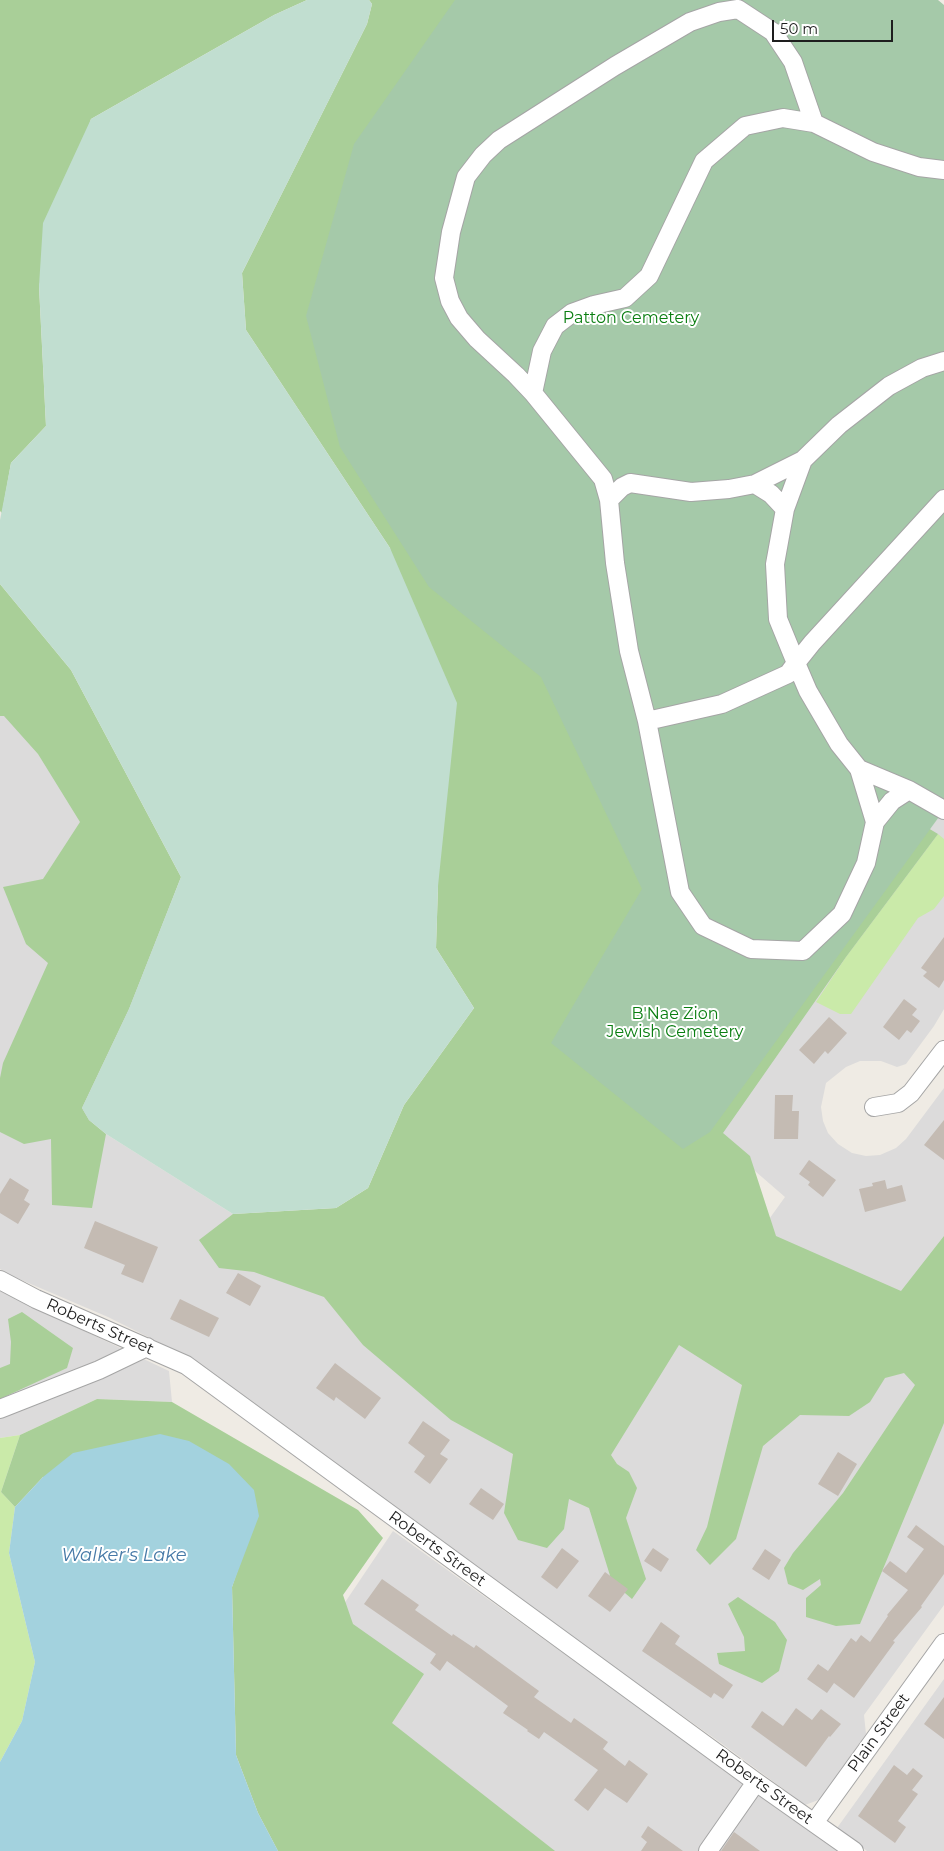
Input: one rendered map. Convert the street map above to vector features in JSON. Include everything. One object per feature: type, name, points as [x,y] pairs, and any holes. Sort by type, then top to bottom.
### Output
[{"type":"street","points":[[814,123],[801,91],[793,62],[773,32],[738,9],[719,12],[690,22],[615,66],[507,135],[483,155],[466,177],[451,232],[444,278],[450,301],[459,318],[477,339],[533,393],[603,478],[609,500],[629,651],[647,721],[680,892],[703,926],[751,949],[803,952],[842,914],[866,863],[875,822],[892,801],[910,790]]},
{"type":"street","points":[[533,393],[542,351],[555,326],[572,313],[594,305],[625,298],[649,276],[704,161],[745,126],[783,118],[814,123],[872,152],[919,168],[944,170]]},
{"type":"street","points":[[591,464],[630,483],[691,492],[728,489],[755,484],[803,460],[839,425],[889,386],[922,368],[944,362]]},
{"type":"street","points":[[803,460],[785,508],[775,564],[778,619],[812,698],[839,744],[859,769],[875,822]]},
{"type":"street","points":[[609,500],[622,487],[630,483]]},
{"type":"street","points":[[755,484],[771,494],[785,508]]},
{"type":"street","points":[[647,721],[722,704],[788,674],[812,643],[944,500]]},
{"type":"street","points":[[859,769],[910,790],[944,810]]},
{"type":"street","points":[[874,1107],[898,1103],[911,1093],[944,1050]]},
{"type":"street","name":"Roberts Street","points":[[0,1280],[36,1299],[186,1365],[756,1782],[854,1851]]},
{"type":"street","points":[[0,1409],[99,1370],[147,1348]]},
{"type":"street","name":"Plain Street","points":[[814,1823],[944,1643]]},
{"type":"street","points":[[708,1851],[756,1782]]},
{"type":"shaded area","points":[[0,584],[181,877],[89,1120],[106,1134],[233,1214],[587,1472],[785,1197],[710,1132],[940,815],[944,818],[944,1009],[906,1064],[897,1067],[881,1061],[860,1061],[846,1067],[826,1083],[821,1107],[823,1121],[828,1133],[838,1144],[852,1153],[866,1156],[880,1155],[896,1148],[906,1139],[944,1088],[944,1605],[864,1715],[866,1734],[821,1799],[805,1805],[721,1743],[423,1532],[194,1360],[108,1317],[12,1276],[0,1269]]},
{"type":"shaded area","points":[[0,1291],[169,1371],[172,1402],[97,1399],[20,1435],[0,1438]]},
{"type":"shaded area","points":[[393,1531],[839,1851],[278,1851],[317,1644]]},
{"type":"shaded area","points":[[944,1679],[944,1851],[867,1851],[837,1828]]},
{"type":"green space","points":[[0,0],[307,0],[274,15],[91,119],[39,286],[46,426],[11,463],[2,513],[0,511]]},
{"type":"green space","points":[[307,0],[369,0],[372,4],[367,24],[242,273],[246,330],[390,548],[457,703],[438,886],[436,948],[474,1008],[404,1105],[368,1188],[336,1208],[233,1214],[106,1134],[89,1120],[82,1108],[129,1009],[181,877],[71,670],[0,584],[0,520],[11,463],[46,426],[39,286],[43,223],[91,119],[274,15]]},
{"type":"green space","name":"B'Nae Zion Jewish Cemetery","points":[[369,0],[795,0],[923,825],[938,834],[846,957],[723,1133],[750,1156],[776,1236],[901,1291],[944,1236],[944,1423],[860,1624],[836,1626],[806,1617],[806,1598],[821,1585],[820,1579],[803,1590],[788,1584],[784,1568],[793,1553],[843,1493],[915,1385],[904,1373],[885,1378],[870,1402],[849,1416],[800,1415],[763,1446],[736,1539],[710,1565],[696,1550],[707,1527],[742,1385],[679,1345],[611,1455],[617,1464],[629,1472],[637,1488],[626,1518],[646,1579],[632,1599],[612,1582],[589,1508],[569,1499],[564,1529],[547,1548],[518,1540],[504,1513],[513,1454],[451,1420],[363,1345],[324,1297],[254,1272],[219,1268],[199,1240],[233,1214],[336,1208],[368,1188],[404,1105],[474,1008],[436,948],[438,886],[390,548],[246,330],[242,273],[367,24],[372,4]]},
{"type":"green space","name":"Patton Cemetery","points":[[455,0],[938,0],[944,5],[944,810],[710,1132],[683,1149],[551,1043],[642,889],[541,677],[429,587],[340,447],[306,316],[354,144]]},
{"type":"green space","points":[[0,584],[71,670],[181,877],[129,1009],[82,1108],[89,1120],[106,1134],[92,1208],[52,1205],[51,1139],[24,1144],[0,1132],[0,1078],[3,1063],[48,963],[26,944],[3,887],[43,879],[80,822],[38,754],[4,716],[0,716]]},
{"type":"green space","points":[[938,834],[944,839],[944,896],[934,909],[918,918],[851,1014],[840,1014],[816,1002],[846,957]]},
{"type":"green space","points":[[22,1312],[73,1348],[67,1368],[0,1399],[0,1368],[10,1364],[11,1342],[8,1319]]},
{"type":"green space","points":[[97,1399],[172,1402],[358,1510],[383,1538],[343,1595],[353,1624],[424,1674],[392,1723],[555,1851],[278,1851],[258,1813],[236,1755],[232,1587],[242,1557],[43,1477],[15,1507],[1,1492],[20,1435]]},
{"type":"green space","points":[[20,1435],[1,1492],[15,1507],[9,1553],[35,1662],[22,1721],[0,1762],[0,1438]]},
{"type":"green space","points":[[738,1597],[775,1622],[787,1640],[779,1671],[762,1683],[719,1664],[717,1653],[745,1651],[744,1637],[728,1604]]},
{"type":"water","name":"Walker's Lake","points":[[160,1434],[189,1441],[229,1464],[254,1490],[259,1516],[232,1587],[236,1755],[258,1813],[278,1851],[0,1851],[0,1762],[22,1721],[35,1662],[9,1553],[15,1507],[43,1477],[73,1453]]},
{"type":"building","points":[[944,937],[944,980],[939,988],[923,976],[927,972],[921,968]]},
{"type":"building","points":[[904,999],[917,1009],[912,1015],[920,1021],[911,1033],[907,1030],[899,1040],[883,1027]]},
{"type":"building","points":[[829,1017],[847,1033],[828,1054],[825,1051],[814,1064],[799,1050]]},
{"type":"building","points":[[775,1095],[793,1095],[792,1111],[799,1111],[798,1139],[774,1139]]},
{"type":"building","points":[[944,1120],[944,1160],[924,1145]]},
{"type":"building","points":[[809,1160],[836,1180],[823,1197],[808,1185],[810,1182],[799,1174]]},
{"type":"building","points":[[10,1178],[29,1190],[24,1200],[30,1204],[18,1224],[0,1213],[0,1194]]},
{"type":"building","points":[[885,1180],[887,1189],[902,1185],[906,1201],[865,1212],[859,1189],[873,1186],[872,1183]]},
{"type":"building","points":[[95,1221],[158,1247],[143,1283],[121,1274],[125,1265],[84,1248]]},
{"type":"building","points":[[238,1273],[261,1286],[250,1306],[226,1293]]},
{"type":"building","points":[[180,1299],[219,1318],[209,1337],[170,1319]]},
{"type":"building","points":[[335,1363],[381,1398],[365,1419],[336,1397],[334,1401],[316,1388]]},
{"type":"building","points":[[423,1421],[450,1440],[440,1454],[448,1459],[430,1484],[414,1472],[425,1456],[408,1443]]},
{"type":"building","points":[[838,1452],[857,1464],[838,1496],[818,1484]]},
{"type":"building","points":[[481,1488],[504,1504],[493,1520],[469,1504]]},
{"type":"building","points":[[916,1525],[944,1546],[944,1574],[922,1607],[893,1641],[895,1642],[854,1698],[834,1683],[827,1693],[807,1679],[818,1664],[828,1671],[851,1638],[856,1642],[861,1635],[870,1642],[887,1615],[908,1590],[882,1571],[890,1561],[906,1573],[924,1549],[907,1537]]},
{"type":"building","points":[[562,1548],[579,1561],[557,1589],[541,1577]]},
{"type":"building","points":[[653,1548],[669,1559],[661,1572],[644,1561]]},
{"type":"building","points":[[765,1549],[781,1560],[769,1580],[752,1569]]},
{"type":"building","points":[[605,1572],[628,1589],[610,1612],[588,1596]]},
{"type":"building","points":[[382,1579],[419,1605],[415,1610],[452,1636],[453,1634],[474,1648],[476,1645],[539,1691],[534,1697],[571,1723],[574,1718],[608,1742],[603,1749],[625,1766],[629,1760],[648,1774],[627,1803],[605,1788],[588,1811],[574,1800],[598,1770],[544,1732],[539,1739],[527,1731],[503,1713],[508,1706],[447,1661],[440,1671],[430,1663],[436,1654],[364,1604]]},
{"type":"building","points":[[661,1622],[680,1636],[675,1644],[733,1685],[723,1699],[714,1693],[711,1698],[642,1651]]},
{"type":"building","points":[[944,1697],[944,1739],[924,1724]]},
{"type":"building","points":[[796,1708],[812,1720],[821,1709],[841,1724],[829,1736],[806,1767],[751,1727],[762,1711],[783,1726]]},
{"type":"building","points":[[894,1765],[907,1775],[913,1768],[923,1776],[912,1790],[918,1794],[898,1821],[906,1827],[895,1843],[858,1816]]},
{"type":"building","points":[[648,1826],[683,1851],[641,1851],[647,1842],[641,1837]]},
{"type":"building","points":[[734,1832],[760,1851],[721,1851]]}]
